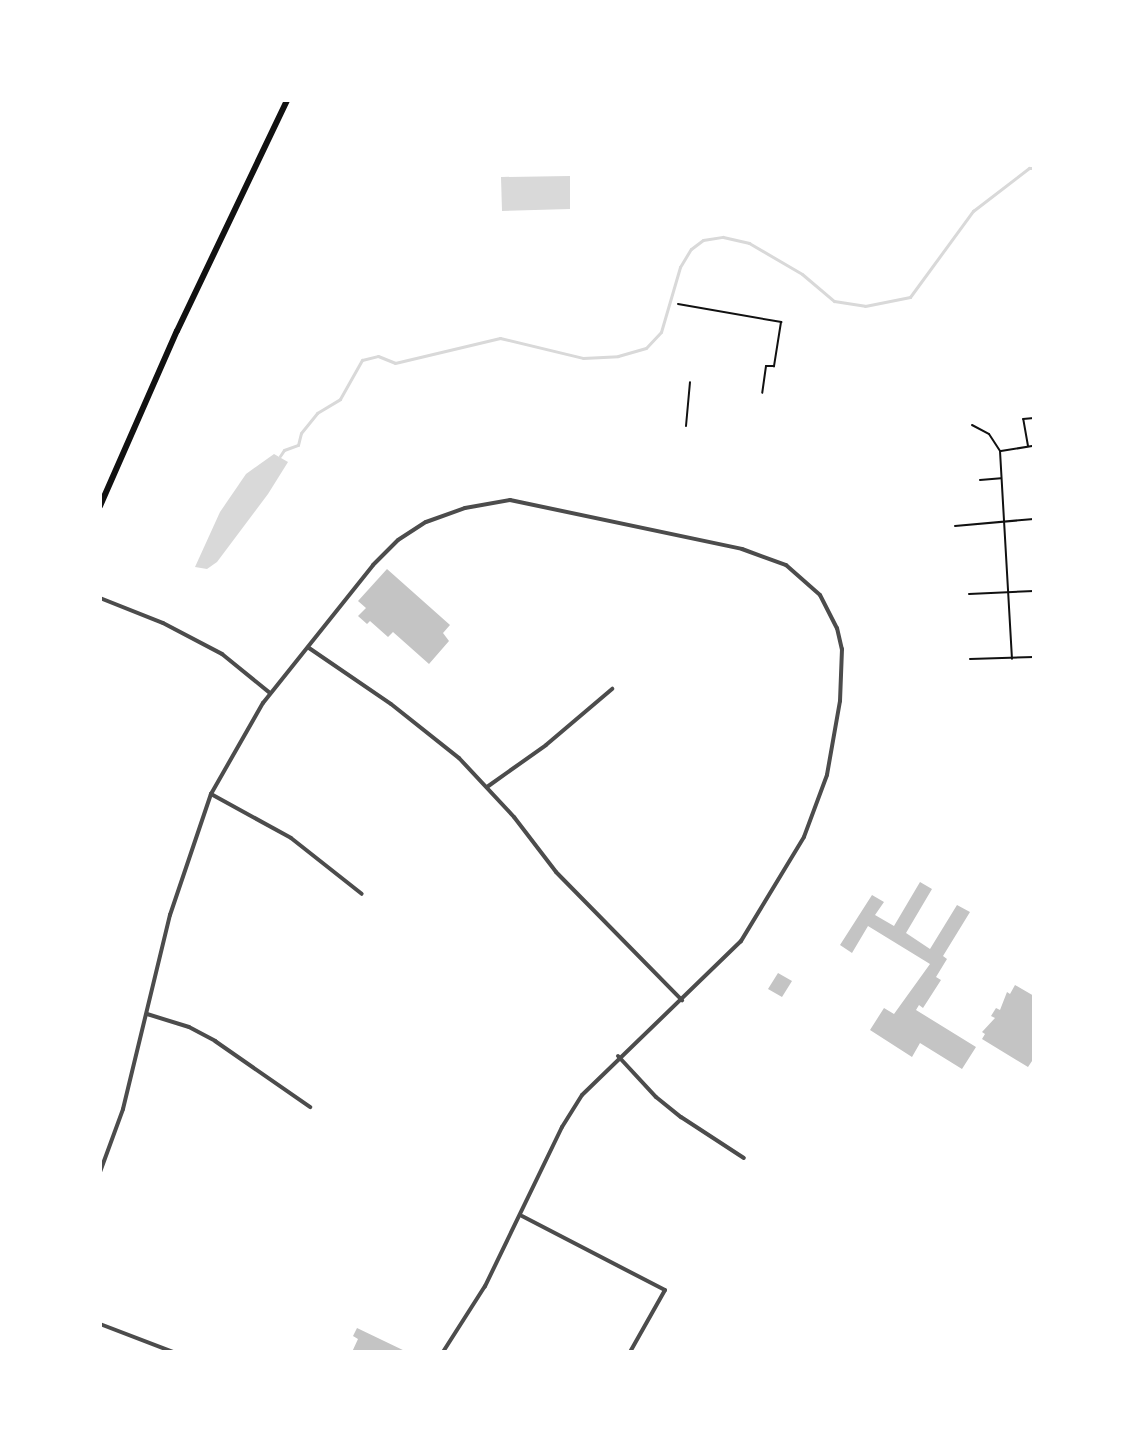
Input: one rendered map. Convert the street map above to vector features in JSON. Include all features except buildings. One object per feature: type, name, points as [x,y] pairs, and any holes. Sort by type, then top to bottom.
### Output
[{"type":"main road","points":[[100,506],[177,331],[287,100]]},
{"type":"street","points":[[100,1172],[123,1109],[173,904],[211,794],[243,733],[270,693],[373,565],[398,540],[426,522],[465,508],[508,500],[773,558],[805,580],[828,608],[842,649],[843,677],[827,775],[804,837],[755,922],[729,954],[618,1056],[582,1095],[485,1286],[443,1352]]},
{"type":"street","points":[[100,598],[163,623],[222,654],[270,693]]},
{"type":"street","points":[[309,648],[409,717],[487,787],[556,872],[682,1000]]},
{"type":"street","points":[[487,787],[542,747],[612,689]]},
{"type":"street","points":[[211,794],[291,838],[362,894]]},
{"type":"street","points":[[147,1014],[189,1027],[215,1041],[310,1107]]},
{"type":"street","points":[[618,1056],[656,1097],[744,1158]]},
{"type":"street","points":[[522,1216],[665,1290],[630,1352]]},
{"type":"street","points":[[100,1324],[173,1352]]},
{"type":"path","points":[[678,304],[781,322],[774,366],[766,366],[762,393]]},
{"type":"path","points":[[686,426],[690,382]]},
{"type":"path","points":[[1028,446],[1023,419],[1034,418]]},
{"type":"path","points":[[972,425],[989,434],[1000,451],[1012,659]]},
{"type":"path","points":[[1000,451],[1034,446]]},
{"type":"path","points":[[980,480],[1003,478]]},
{"type":"path","points":[[955,526],[1034,519]]},
{"type":"path","points":[[969,594],[1034,591]]},
{"type":"path","points":[[970,659],[1034,657]]},
{"type":"shaded area","points":[[570,176],[570,209],[502,211],[501,177]]},
{"type":"shaded area","points":[[274,454],[288,462],[268,494],[217,562],[207,569],[195,567],[220,512],[246,474]]},
{"type":"waterway","points":[[280,456],[284,450],[298,445],[301,433],[317,413],[340,399],[362,360],[378,356],[395,363],[500,338],[583,358],[618,356],[646,348],[661,332],[680,267],[691,249],[703,240],[723,237],[749,243],[802,274],[834,301],[865,306],[910,297],[973,211],[1029,168],[1034,168]]}]
